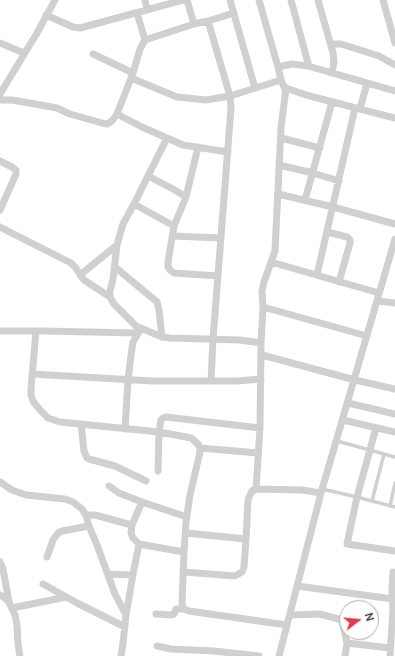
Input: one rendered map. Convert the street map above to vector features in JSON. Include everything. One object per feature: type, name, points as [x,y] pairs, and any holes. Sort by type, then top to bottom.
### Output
[{"type":"street","points":[[0,94],[55,0]]},
{"type":"street","points":[[145,0],[147,10]]},
{"type":"street","points":[[46,15],[73,27],[80,28],[147,10],[162,3],[183,0]]},
{"type":"street","points":[[187,0],[194,24]]},
{"type":"street","points":[[230,0],[255,88]]},
{"type":"street","points":[[258,0],[284,87],[332,102],[395,118]]},
{"type":"street","points":[[291,0],[308,66]]},
{"type":"street","points":[[318,0],[334,62],[332,73]]},
{"type":"street","points":[[383,0],[395,43]]},
{"type":"street","points":[[137,13],[145,40]]},
{"type":"street","points":[[0,100],[12,100],[57,108],[70,114],[107,124],[112,121],[117,114],[140,49],[145,40],[234,13]]},
{"type":"street","points":[[208,20],[230,96],[231,108],[211,381]]},
{"type":"street","points":[[0,43],[24,53]]},
{"type":"street","points":[[330,44],[341,44],[379,56],[395,65]]},
{"type":"street","points":[[93,54],[177,97],[206,100],[230,96],[281,80]]},
{"type":"street","points":[[278,67],[289,65],[308,66],[395,91]]},
{"type":"street","points":[[317,275],[339,181],[366,83]]},
{"type":"street","points":[[256,489],[260,428],[263,307],[262,291],[275,250],[279,165],[286,88]]},
{"type":"street","points":[[305,200],[332,102]]},
{"type":"street","points":[[117,114],[183,145],[228,152]]},
{"type":"street","points":[[110,297],[117,245],[123,224],[167,138]]},
{"type":"street","points":[[281,138],[320,148]]},
{"type":"street","points":[[198,147],[186,197],[174,226],[168,267],[174,273],[218,276]]},
{"type":"street","points":[[0,161],[12,166],[16,170],[16,174],[0,210]]},
{"type":"street","points":[[279,165],[339,181]]},
{"type":"street","points":[[148,176],[186,197]]},
{"type":"street","points":[[278,194],[395,224]]},
{"type":"street","points":[[134,204],[174,226]]},
{"type":"street","points":[[0,227],[70,263],[75,267],[84,280],[110,297],[114,304],[139,330]]},
{"type":"street","points":[[327,232],[347,237],[350,240],[339,282]]},
{"type":"street","points":[[173,236],[221,238]]},
{"type":"street","points":[[278,656],[336,441],[395,239]]},
{"type":"street","points":[[80,275],[117,245]]},
{"type":"street","points":[[271,262],[379,293]]},
{"type":"street","points":[[115,267],[157,302],[162,337]]},
{"type":"street","points":[[377,301],[395,304]]},
{"type":"street","points":[[263,307],[367,336]]},
{"type":"street","points":[[0,331],[139,330],[170,338],[262,342]]},
{"type":"street","points":[[125,429],[128,380],[133,342],[139,330]]},
{"type":"street","points":[[36,331],[31,395],[45,416],[60,422],[159,432],[181,436],[191,438],[198,444],[200,452],[190,495],[187,516],[182,604],[184,609]]},
{"type":"street","points":[[262,355],[395,389]]},
{"type":"street","points":[[32,374],[128,380],[238,381],[261,379]]},
{"type":"street","points":[[348,403],[395,414]]},
{"type":"street","points":[[158,471],[159,432],[161,420],[163,418],[166,417],[260,428]]},
{"type":"street","points":[[343,420],[395,432]]},
{"type":"street","points":[[81,424],[84,451],[87,458],[115,466],[146,481]]},
{"type":"street","points":[[376,428],[357,497],[347,544],[395,551]]},
{"type":"street","points":[[200,448],[258,453]]},
{"type":"street","points":[[0,482],[12,490],[26,495],[66,498],[74,502],[82,509],[86,515],[115,594],[126,615]]},
{"type":"street","points":[[109,486],[119,493],[142,502],[187,516]]},
{"type":"street","points":[[184,572],[235,576],[242,572],[244,567],[248,500],[252,491],[256,489],[322,491]]},
{"type":"street","points":[[142,502],[132,525],[131,533],[133,538],[139,544],[184,552]]},
{"type":"street","points":[[86,515],[95,515],[132,525]]},
{"type":"street","points":[[47,557],[53,540],[58,533],[89,526]]},
{"type":"street","points":[[186,533],[246,539]]},
{"type":"street","points":[[121,656],[126,615],[139,544]]},
{"type":"street","points":[[0,562],[3,569],[10,605]]},
{"type":"street","points":[[390,656],[393,609],[393,572]]},
{"type":"street","points":[[108,574],[133,575]]},
{"type":"street","points":[[43,584],[125,627]]},
{"type":"street","points":[[297,586],[393,599]]},
{"type":"street","points":[[0,595],[5,598],[15,614],[20,656]]},
{"type":"street","points":[[10,605],[66,597]]},
{"type":"street","points":[[156,614],[170,615],[174,614],[176,609],[184,609],[189,611],[287,625]]},
{"type":"street","points":[[290,615],[320,614],[342,620],[347,643],[345,656]]},
{"type":"street","points":[[347,643],[390,648]]},
{"type":"street","points":[[157,646],[214,654],[259,656]]},
{"type":"lane","points":[[336,441],[395,457]]},
{"type":"lane","points":[[372,501],[384,454]]},
{"type":"lane","points":[[390,506],[395,483]]},
{"type":"lane","points":[[322,491],[357,497],[395,507]]}]
